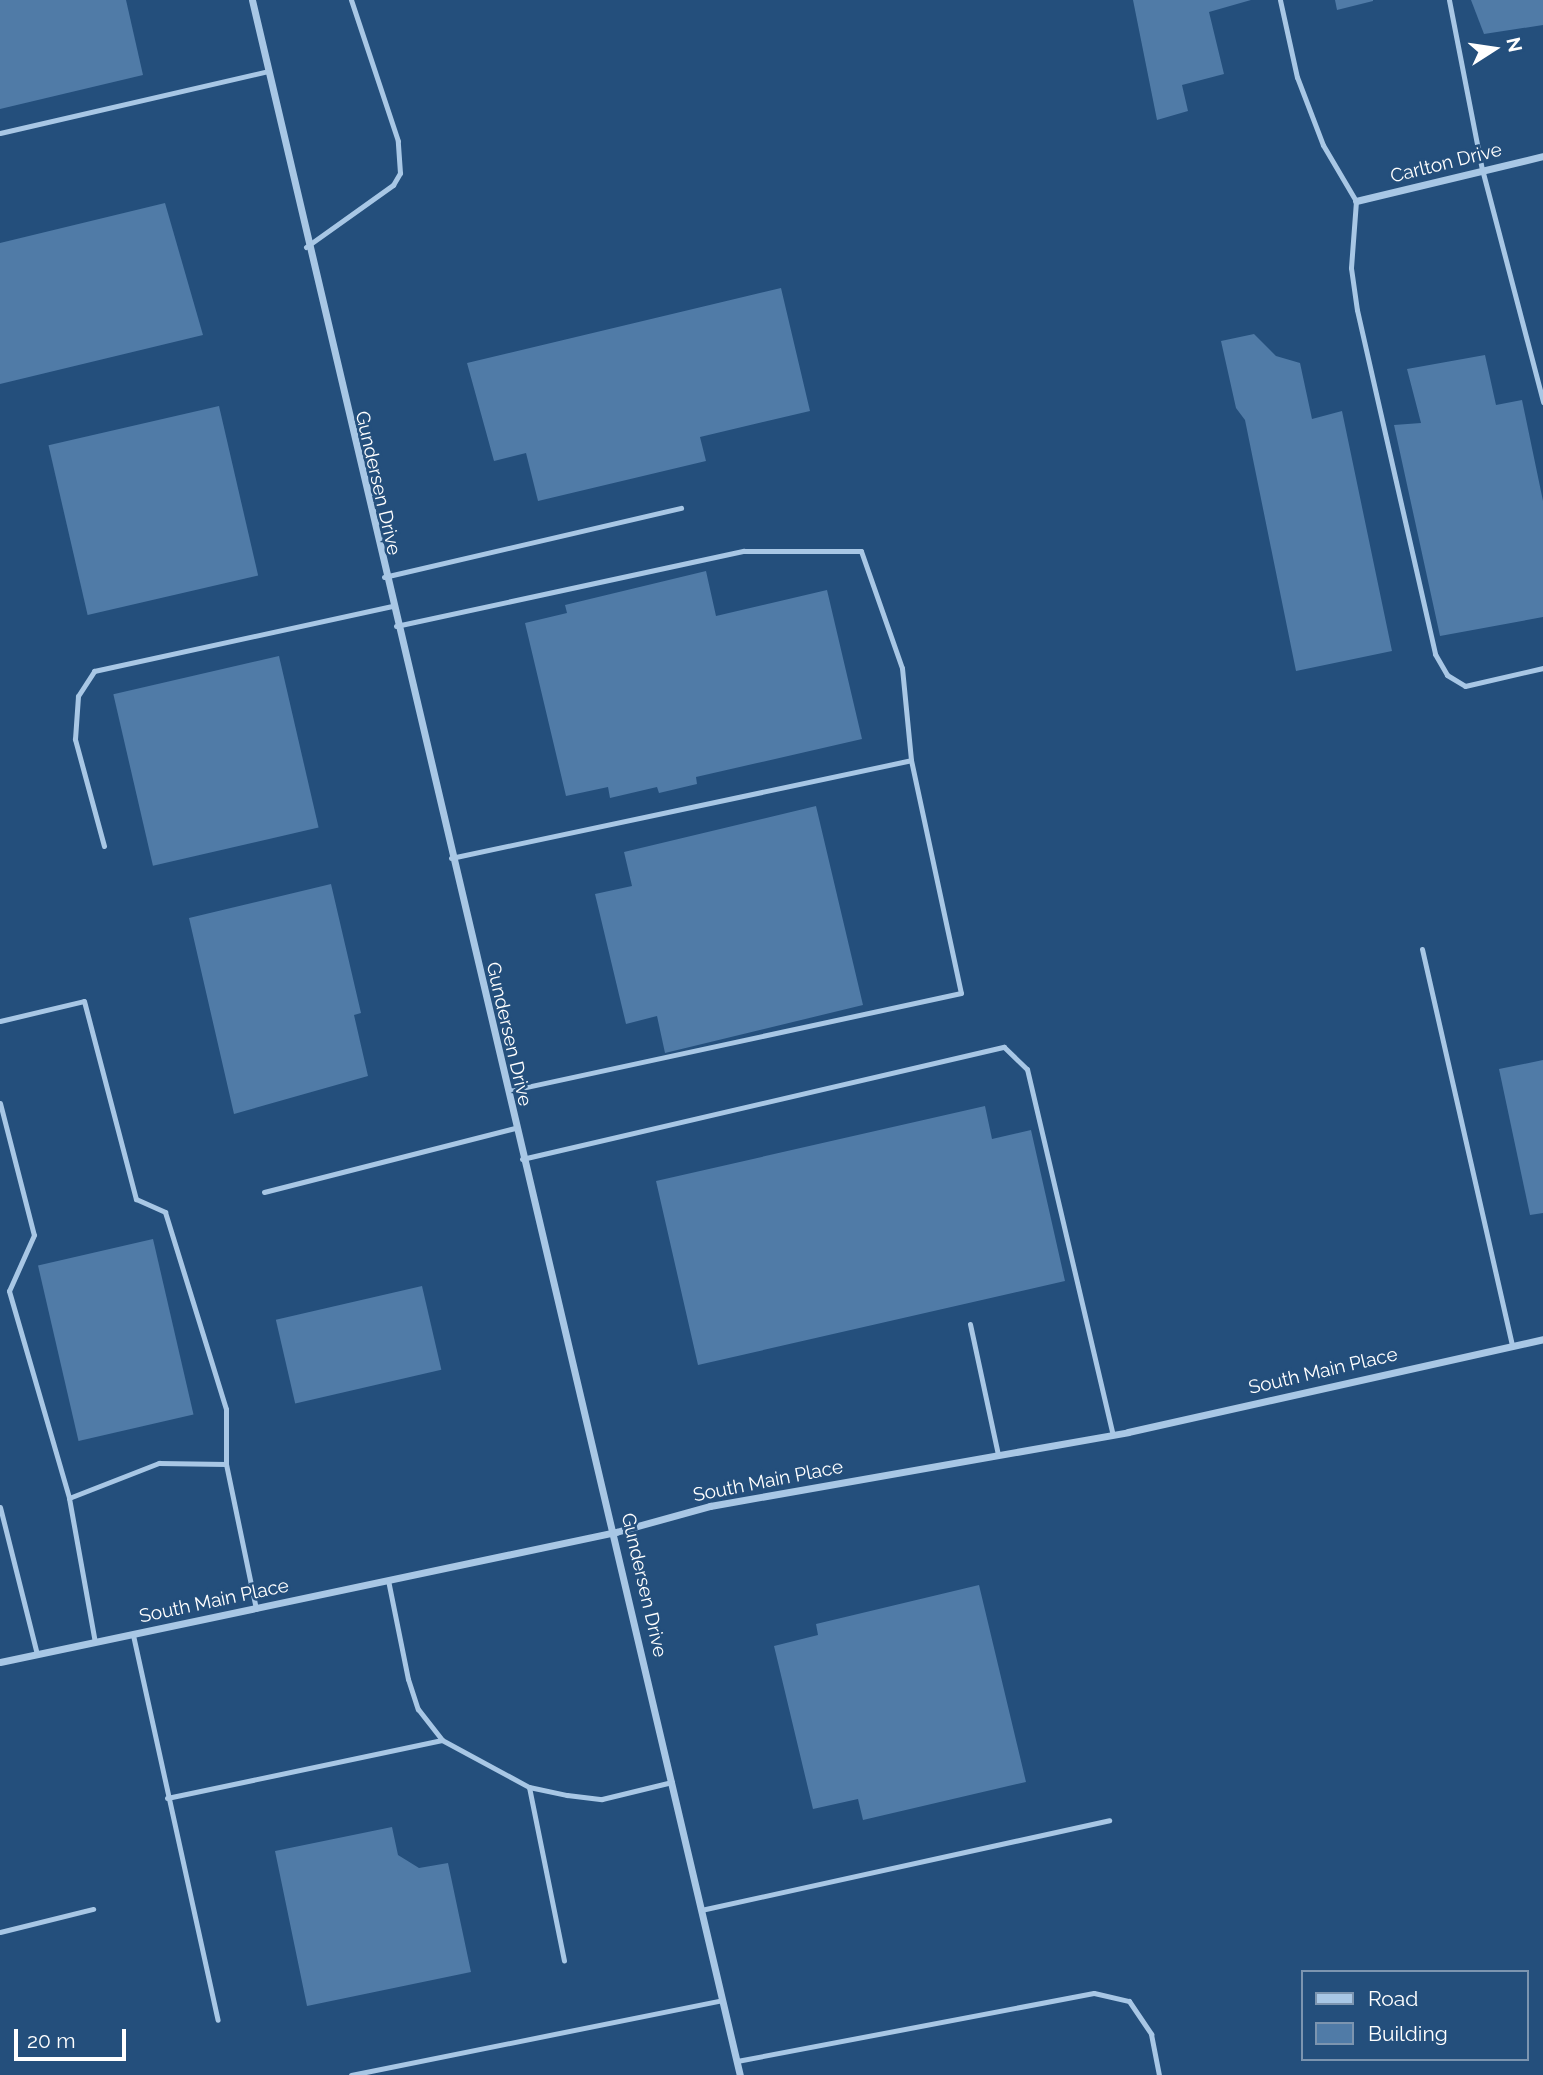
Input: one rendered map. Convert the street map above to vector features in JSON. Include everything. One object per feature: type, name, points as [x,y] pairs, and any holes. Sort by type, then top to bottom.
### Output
[{"type":"street","name":"Gundersen Drive","points":[[252,0],[306,247],[522,1159],[616,1532],[740,2075]]},
{"type":"street","name":"Carlton Drive","points":[[1356,201],[1543,156]]},
{"type":"street","name":"South Main Place","points":[[0,1662],[616,1532],[710,1506],[1112,1434],[1543,1339]]},
{"type":"lane","points":[[306,247],[393,186],[400,173],[398,141],[351,0]]},
{"type":"lane","points":[[1280,0],[1306,100],[1356,201],[1351,268],[1357,310],[1435,654],[1447,675],[1465,686],[1543,668]]},
{"type":"lane","points":[[1449,0],[1482,169],[1520,302],[1543,402]]},
{"type":"lane","points":[[0,133],[268,71]]},
{"type":"lane","points":[[384,577],[681,508]]},
{"type":"lane","points":[[396,626],[744,551],[861,551],[902,668],[911,760],[961,993],[507,1091]]},
{"type":"lane","points":[[104,846],[75,738],[78,696],[94,671],[391,606]]},
{"type":"lane","points":[[451,858],[911,760]]},
{"type":"lane","points":[[1422,949],[1513,1346]]},
{"type":"lane","points":[[0,1021],[84,1001],[136,1199],[165,1212],[226,1409],[226,1464],[256,1609]]},
{"type":"lane","points":[[522,1159],[1004,1047],[1027,1069],[1112,1434]]},
{"type":"lane","points":[[0,1103],[34,1235],[9,1291],[69,1499],[95,1642]]},
{"type":"lane","points":[[264,1192],[515,1128]]},
{"type":"lane","points":[[970,1324],[998,1455]]},
{"type":"lane","points":[[69,1499],[159,1463],[226,1464]]},
{"type":"lane","points":[[0,1507],[37,1654]]},
{"type":"lane","points":[[388,1580],[408,1679],[418,1709],[442,1740],[529,1787],[602,1799],[673,1782]]},
{"type":"lane","points":[[133,1635],[218,2020]]},
{"type":"lane","points":[[167,1798],[442,1740]]},
{"type":"lane","points":[[529,1787],[564,1961]]},
{"type":"lane","points":[[701,1910],[1109,1820]]},
{"type":"lane","points":[[0,1932],[93,1909]]},
{"type":"lane","points":[[737,2061],[1094,1993],[1129,2001],[1151,2034],[1159,2075]]},
{"type":"lane","points":[[351,2075],[723,2000]]},
{"type":"building","points":[[0,0],[126,0],[143,75],[0,109]]},
{"type":"building","points":[[1133,0],[1251,0],[1209,12],[1224,74],[1182,85],[1188,111],[1157,120]]},
{"type":"building","points":[[1335,0],[1373,0],[1373,1],[1337,10]]},
{"type":"building","points":[[1471,0],[1543,0],[1543,25],[1484,34]]},
{"type":"building","points":[[165,203],[203,335],[0,384],[0,243]]},
{"type":"building","points":[[781,288],[810,411],[700,437],[706,461],[538,501],[526,453],[494,461],[467,363]]},
{"type":"building","points":[[1254,334],[1276,356],[1300,363],[1312,419],[1342,411],[1392,651],[1296,671],[1245,420],[1236,408],[1221,341]]},
{"type":"building","points":[[1485,355],[1496,405],[1522,400],[1543,501],[1543,617],[1440,636],[1394,425],[1421,423],[1407,369]]},
{"type":"building","points":[[219,406],[258,576],[88,615],[48,445]]},
{"type":"building","points":[[706,571],[716,616],[827,590],[862,739],[696,777],[697,784],[659,793],[657,787],[610,798],[608,787],[566,796],[525,623],[567,613],[565,605]]},
{"type":"building","points":[[279,656],[319,827],[153,866],[113,694]]},
{"type":"building","points":[[816,806],[863,1005],[665,1053],[657,1016],[626,1024],[595,894],[632,886],[624,852]]},
{"type":"building","points":[[331,884],[361,1013],[354,1015],[368,1076],[234,1114],[189,918]]},
{"type":"building","points":[[1543,1060],[1543,1213],[1530,1215],[1499,1069]]},
{"type":"building","points":[[985,1106],[992,1139],[1031,1130],[1065,1281],[698,1365],[656,1181]]},
{"type":"building","points":[[153,1239],[193,1414],[79,1441],[38,1266]]},
{"type":"building","points":[[422,1286],[441,1370],[295,1404],[276,1320]]},
{"type":"building","points":[[979,1585],[1026,1782],[863,1820],[858,1799],[813,1809],[774,1646],[818,1635],[816,1624]]},
{"type":"building","points":[[392,1827],[398,1855],[419,1868],[448,1863],[471,1972],[307,2006],[275,1851]]}]
